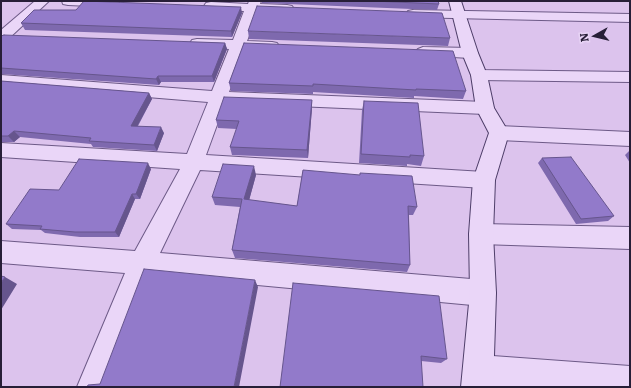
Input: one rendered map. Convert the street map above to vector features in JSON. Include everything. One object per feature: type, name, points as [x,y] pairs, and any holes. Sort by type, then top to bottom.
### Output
[{"type":"street","points":[[2,36],[43,1]]},
{"type":"street","points":[[68,1],[122,3]]},
{"type":"street","points":[[93,387],[142,263],[194,161],[254,4]]},
{"type":"street","points":[[199,6],[254,4],[301,10]]},
{"type":"street","points":[[457,8],[470,53],[479,76],[485,108],[500,133],[484,180],[481,234],[483,293],[478,378],[630,381]]},
{"type":"street","points":[[396,13],[457,8],[630,18]]},
{"type":"street","points":[[2,36],[27,36]]},
{"type":"street","points":[[183,43],[284,47]]},
{"type":"street","points":[[408,51],[470,53]]},
{"type":"street","points":[[479,76],[630,77]]},
{"type":"street","points":[[1,80],[219,96],[485,108]]},
{"type":"street","points":[[500,133],[630,139]]},
{"type":"street","points":[[1,150],[484,180]]},
{"type":"street","points":[[481,234],[630,238]]},
{"type":"street","points":[[1,252],[483,293]]},
{"type":"building","points":[[84,1],[241,7],[231,31],[21,23],[34,10],[76,10]]},
{"type":"building","points":[[372,1],[438,1],[439,4]]},
{"type":"building","points":[[257,6],[442,13],[450,38],[248,31]]},
{"type":"building","points":[[1,36],[225,43],[212,76],[158,76],[156,79],[1,68]]},
{"type":"building","points":[[244,43],[453,51],[466,91],[416,90],[313,84],[313,86],[229,83]]},
{"type":"building","points":[[1,81],[149,93],[131,126],[161,127],[154,145],[89,141],[91,138],[14,131],[8,136],[1,136]]},
{"type":"building","points":[[224,97],[312,100],[307,150],[230,147],[239,121],[216,120]]},
{"type":"building","points":[[364,101],[418,103],[424,156],[410,155],[410,157],[361,154]]},
{"type":"building","points":[[571,157],[614,216],[581,219],[542,158]]},
{"type":"building","points":[[79,159],[148,163],[136,194],[132,194],[115,232],[75,232],[40,229],[42,226],[6,224],[30,189],[59,190]]},
{"type":"building","points":[[223,164],[254,166],[244,199],[297,206],[303,170],[360,175],[360,173],[412,176],[417,207],[408,206],[410,265],[232,250],[242,199],[212,197]]},
{"type":"building","points":[[144,269],[255,280],[234,387],[87,387],[88,385],[100,384]]},
{"type":"building","points":[[1,276],[5,277],[1,283]]},
{"type":"building","points":[[293,283],[439,296],[447,359],[421,356],[423,387],[280,387]]}]
